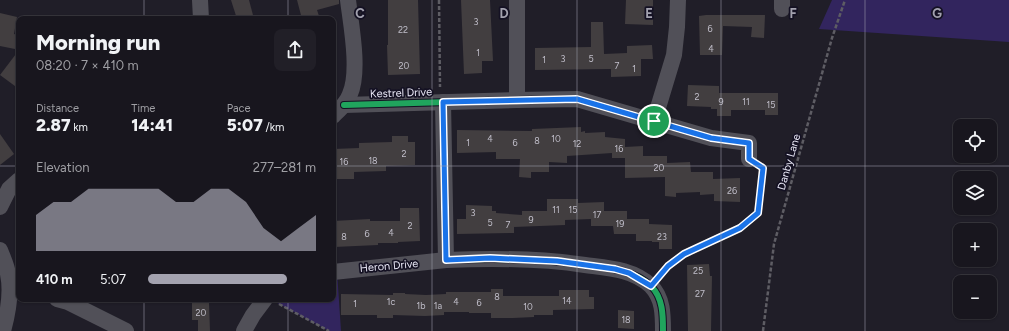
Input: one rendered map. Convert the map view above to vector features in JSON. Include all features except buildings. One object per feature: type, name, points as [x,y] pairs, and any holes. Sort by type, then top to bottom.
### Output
[{"type":"street","points":[[200,0],[200,16]]},
{"type":"street","points":[[338,110],[350,94],[354,76],[348,0]]},
{"type":"street","points":[[517,0],[517,100]]},
{"type":"street","points":[[654,121],[674,55],[678,0]]},
{"type":"street","name":"Kestrel Drive","points":[[338,110],[442,102],[577,99],[711,138],[754,148]]},
{"type":"street","points":[[442,102],[446,260]]},
{"type":"street","points":[[0,207],[9,184]]},
{"type":"street","points":[[0,250],[14,295],[3,331]]},
{"type":"street","name":"Heron Drive","points":[[336,272],[446,260],[490,258],[557,261],[615,269],[629,273],[651,286]]},
{"type":"street","points":[[651,286],[660,298],[663,315],[663,331]]},
{"type":"street","points":[[68,302],[126,331]]},
{"type":"street","points":[[244,331],[253,315],[270,302]]},
{"type":"path","points":[[439,0],[442,102]]},
{"type":"path","points":[[651,286],[668,266],[684,254],[740,228],[758,213],[763,168],[754,148]]},
{"type":"path","points":[[273,302],[329,331]]},
{"type":"shaded area","points":[[832,0],[1009,0],[1009,42],[819,29]]},
{"type":"shaded area","points":[[336,271],[341,331],[329,331],[276,302],[336,302]]},
{"type":"cycle path","points":[[344,105],[577,99],[711,138],[749,143],[749,159]]},
{"type":"cycle path","points":[[443,102],[446,260],[533,260],[620,270],[644,280],[655,291],[662,307],[663,331]]},
{"type":"route","points":[[577,99],[654,121],[711,138],[749,143],[749,159],[763,168],[758,213],[740,228],[684,254],[668,266],[651,286],[640,278],[615,269],[557,261],[490,258],[446,260],[443,102],[577,99]]}]
